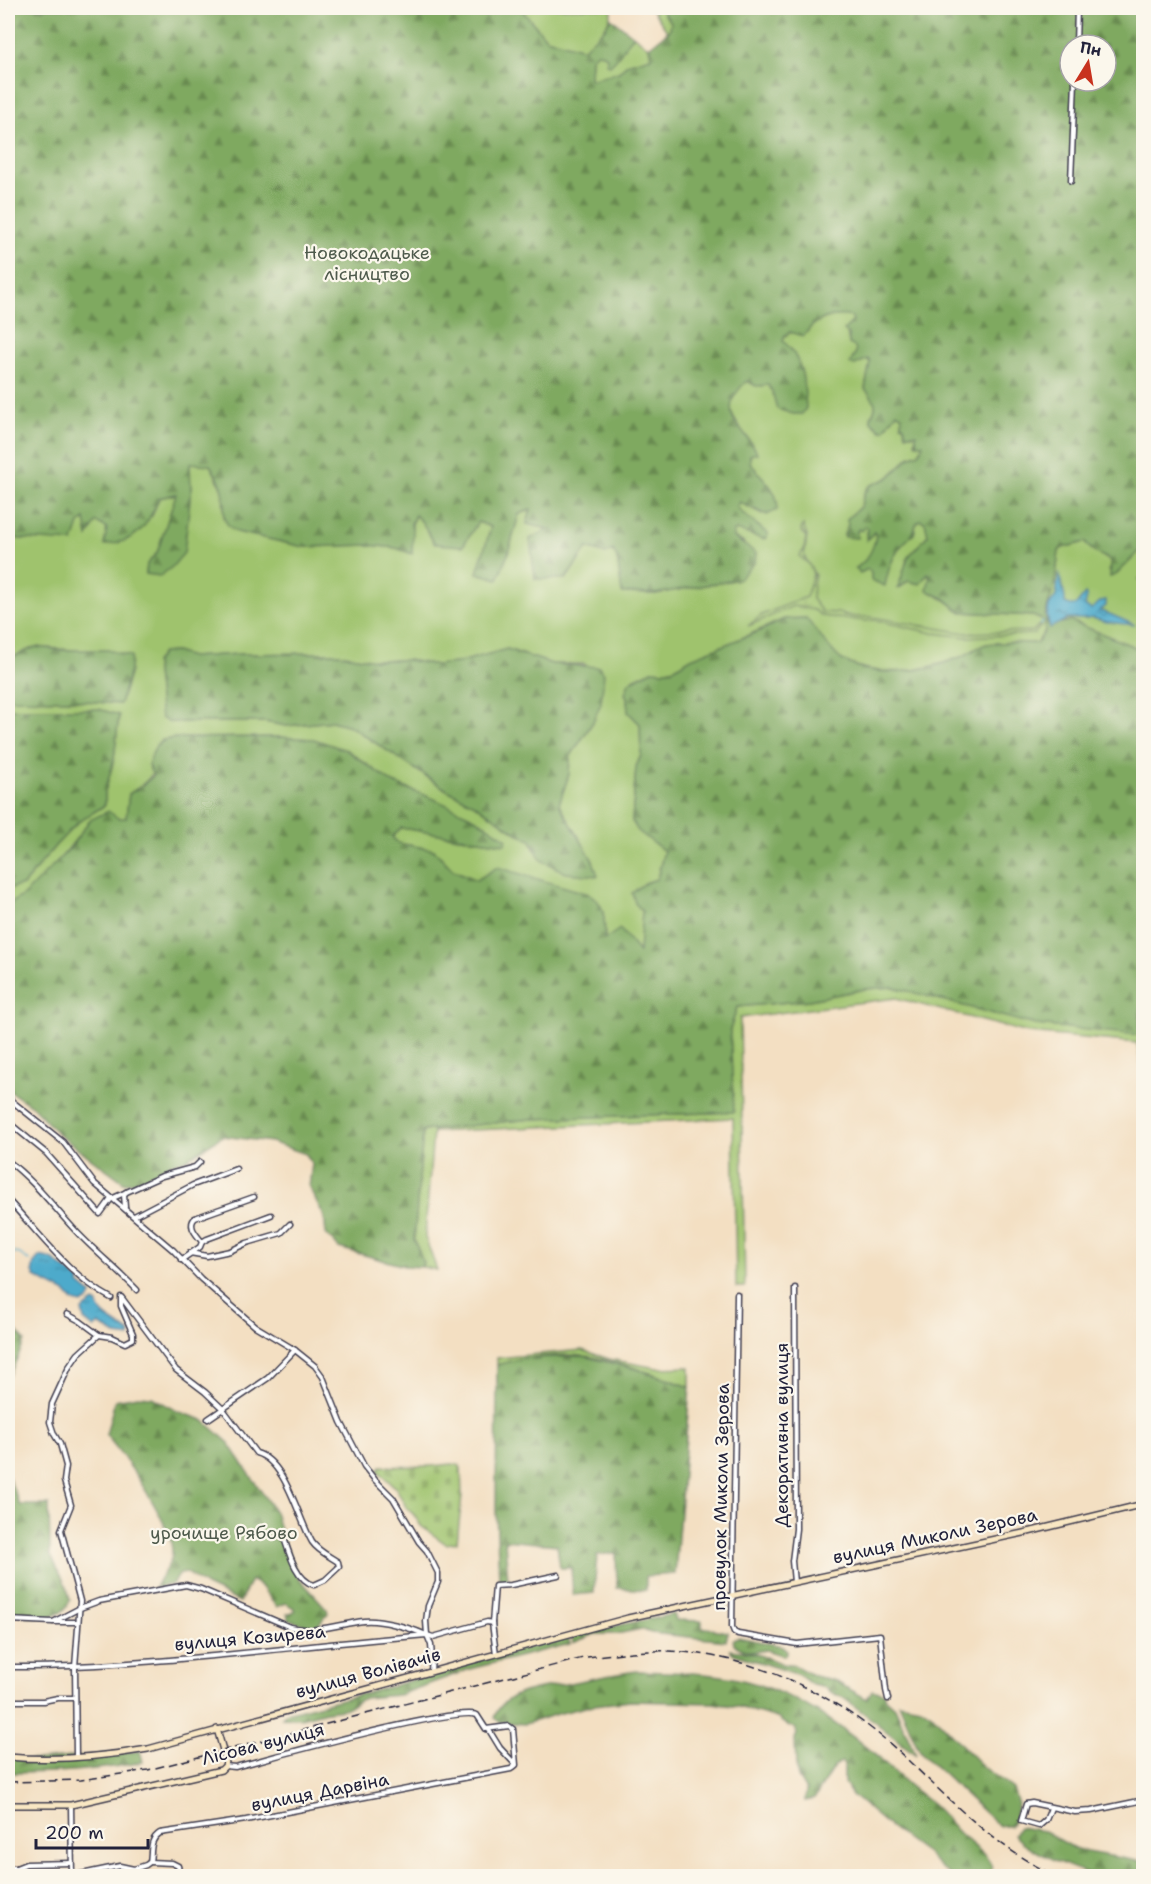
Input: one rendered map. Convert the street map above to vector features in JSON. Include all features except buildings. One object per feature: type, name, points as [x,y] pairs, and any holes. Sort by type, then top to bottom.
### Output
[{"type":"street","points":[[1076,33],[1077,8]]},
{"type":"street","points":[[1071,181],[1075,93]]},
{"type":"street","points":[[8,1098],[63,1142],[80,1167],[111,1198],[173,1250],[181,1260],[255,1326],[308,1359],[323,1377],[341,1422],[364,1466],[393,1498],[438,1573],[438,1582],[428,1606],[427,1635],[431,1645],[431,1672]]},
{"type":"street","points":[[8,1122],[46,1152],[100,1214],[111,1198],[126,1191],[135,1190],[162,1176],[195,1167],[200,1162]]},
{"type":"street","points":[[8,1161],[136,1290]]},
{"type":"street","points":[[134,1216],[199,1182],[236,1169]]},
{"type":"street","points":[[125,1208],[126,1191]]},
{"type":"street","points":[[202,1242],[192,1227],[192,1220],[254,1197]]},
{"type":"street","points":[[8,1200],[53,1251],[111,1298]]},
{"type":"street","points":[[181,1260],[200,1247],[202,1242],[272,1215]]},
{"type":"street","points":[[190,1253],[207,1256],[230,1251],[247,1243],[281,1233],[290,1224]]},
{"type":"street","name":"Декоративна вулиця","points":[[794,1582],[792,1561],[796,1529],[795,1288]]},
{"type":"street","name":"провулок Миколи Зерова","points":[[737,1294],[732,1627],[738,1634],[797,1644],[880,1635],[888,1699]]},
{"type":"street","points":[[67,1314],[99,1335],[112,1337],[125,1343],[133,1339],[133,1334],[121,1306],[121,1297],[176,1370],[223,1409],[256,1453],[264,1455],[272,1462],[300,1512],[313,1543],[338,1562],[337,1571],[314,1585],[309,1584],[297,1570],[282,1532]]},
{"type":"street","points":[[75,1758],[75,1667],[80,1608],[78,1592],[61,1530],[72,1505],[64,1481],[66,1466],[60,1444],[50,1422],[52,1404],[69,1367],[78,1354],[99,1335]]},
{"type":"street","points":[[208,1419],[268,1378],[295,1350]]},
{"type":"street","name":"вулиця Миколи Зерова","points":[[733,1596],[1028,1532],[1143,1504]]},
{"type":"street","points":[[496,1655],[492,1623],[495,1586],[511,1586],[558,1575]]},
{"type":"street","points":[[53,1622],[99,1601],[186,1586],[201,1589],[290,1627],[304,1630],[320,1630],[367,1620],[427,1635]]},
{"type":"street","name":"вулиця Волівачів","points":[[8,1757],[75,1758],[148,1749],[628,1618],[733,1596]]},
{"type":"street","points":[[8,1620],[78,1622]]},
{"type":"street","name":"вулиця Козирева","points":[[8,1667],[75,1667],[303,1648],[353,1640],[433,1636],[487,1622],[492,1623]]},
{"type":"street","points":[[8,1701],[76,1698]]},
{"type":"street","name":"Лісова вулиця","points":[[8,1805],[71,1805],[221,1770],[225,1766],[235,1767],[416,1722],[463,1713],[477,1715],[483,1725],[489,1729],[509,1726],[513,1729],[516,1765]]},
{"type":"street","points":[[217,1729],[225,1756],[225,1766]]},
{"type":"street","points":[[489,1729],[500,1748],[516,1765]]},
{"type":"street","name":"вулиця Дарвіна","points":[[150,1862],[151,1842],[160,1833],[246,1820],[511,1769],[516,1765]]},
{"type":"street","points":[[1051,1808],[1046,1820],[1039,1826],[1021,1821],[1026,1804],[1032,1803],[1075,1812],[1143,1800]]},
{"type":"street","points":[[71,1805],[72,1876],[120,1866],[128,1869],[140,1868],[150,1862],[172,1863],[178,1866],[181,1876]]},
{"type":"street","points":[[8,1868],[26,1864],[71,1863]]},
{"type":"street","points":[[126,1876],[128,1869]]},
{"type":"green space","name":"Новокодацьке лісництво","points":[[8,8],[520,8],[546,38],[583,49],[605,28],[611,18],[634,36],[610,65],[606,64],[607,58],[604,54],[597,53],[591,58],[590,80],[619,72],[627,64],[651,57],[649,47],[670,30],[671,22],[662,8],[1143,8],[1143,547],[1117,574],[1110,577],[1111,561],[1094,551],[1085,542],[1062,548],[1059,551],[1055,582],[1045,616],[1047,622],[1071,621],[1137,648],[1143,648],[1144,1001],[1140,1013],[1140,1035],[1036,1025],[893,987],[865,989],[809,1000],[737,1007],[730,1030],[734,1112],[530,1119],[423,1131],[414,1240],[423,1261],[422,1267],[404,1266],[339,1248],[326,1234],[324,1216],[309,1187],[312,1164],[306,1154],[271,1142],[222,1136],[187,1159],[170,1164],[137,1182],[125,1183],[59,1135],[33,1107],[8,1090],[8,905],[25,894],[70,848],[90,820],[108,811],[118,818],[126,818],[129,794],[153,776],[148,765],[160,742],[177,738],[281,737],[314,739],[346,750],[393,783],[475,818],[507,839],[505,844],[401,828],[392,837],[398,843],[434,850],[453,870],[477,880],[497,867],[589,894],[602,908],[605,939],[620,929],[639,952],[642,911],[635,903],[632,893],[645,883],[657,879],[664,851],[638,831],[632,821],[636,767],[641,755],[640,724],[628,712],[625,694],[629,682],[652,670],[663,671],[675,668],[691,658],[784,619],[806,618],[842,660],[870,670],[885,672],[930,667],[962,657],[987,644],[1037,643],[1045,631],[1043,620],[1033,616],[962,612],[945,599],[927,590],[930,576],[928,573],[920,584],[908,581],[898,588],[908,557],[928,535],[925,522],[920,520],[916,524],[914,534],[902,545],[894,557],[885,586],[871,580],[871,572],[868,569],[860,573],[856,568],[870,553],[876,535],[874,532],[867,540],[868,528],[866,526],[862,531],[859,529],[857,531],[857,538],[845,537],[847,519],[861,506],[864,493],[869,486],[888,478],[910,457],[919,453],[923,444],[916,444],[916,434],[906,434],[901,424],[902,416],[897,412],[884,430],[871,421],[875,405],[865,389],[870,362],[868,359],[855,365],[850,364],[856,352],[855,347],[849,344],[849,334],[844,330],[853,321],[852,317],[847,316],[822,320],[812,326],[803,336],[790,332],[785,335],[783,341],[795,356],[802,372],[806,408],[802,414],[777,409],[768,385],[756,386],[747,381],[735,395],[731,412],[757,453],[750,455],[750,462],[773,490],[777,503],[777,510],[767,515],[739,502],[737,506],[768,534],[767,538],[763,539],[736,530],[733,532],[733,537],[756,553],[755,562],[739,579],[655,594],[622,593],[617,558],[613,550],[606,554],[587,548],[566,579],[535,579],[530,539],[549,529],[527,524],[531,510],[519,514],[508,554],[498,579],[477,573],[491,527],[478,522],[463,546],[435,544],[415,515],[411,524],[412,554],[396,548],[369,545],[304,547],[237,532],[231,528],[225,519],[223,491],[214,471],[210,465],[190,463],[191,491],[184,553],[172,567],[160,576],[146,574],[147,564],[157,553],[176,494],[159,498],[145,525],[133,537],[125,541],[104,545],[107,528],[96,522],[88,537],[85,519],[79,524],[73,542],[8,538]]},
{"type":"green space","points":[[520,8],[612,8],[606,26],[584,49],[546,38]]},
{"type":"green space","points":[[651,8],[662,8],[671,22],[670,30],[667,31]]},
{"type":"green space","points":[[634,36],[649,47],[651,57],[627,64],[619,72],[590,80],[591,58],[597,53],[604,54],[607,58]]},
{"type":"green space","points":[[839,314],[852,317],[853,322],[847,332],[849,343],[855,346],[856,352],[852,360],[858,363],[868,359],[870,362],[865,389],[875,405],[871,421],[884,430],[897,412],[902,416],[901,424],[908,434],[916,434],[915,443],[923,444],[919,453],[909,457],[888,478],[869,486],[864,493],[861,506],[847,519],[848,525],[844,534],[866,526],[868,528],[866,538],[869,538],[875,531],[876,536],[871,552],[856,568],[868,569],[877,581],[884,585],[894,556],[902,544],[914,534],[916,524],[920,520],[925,522],[928,535],[908,557],[900,588],[908,581],[915,583],[928,573],[937,596],[962,612],[1033,616],[1043,620],[1045,631],[1037,643],[987,644],[962,657],[930,667],[885,671],[870,670],[842,660],[806,618],[784,619],[675,668],[663,671],[652,670],[633,679],[627,697],[628,712],[640,724],[641,755],[636,767],[632,821],[639,831],[664,851],[657,879],[645,883],[635,903],[642,911],[639,953],[605,939],[603,910],[477,880],[453,870],[434,850],[398,843],[392,837],[401,828],[505,844],[434,799],[393,783],[347,750],[281,737],[162,740],[150,777],[129,794],[126,819],[90,820],[42,879],[8,905],[8,889],[23,885],[78,822],[105,805],[105,792],[114,759],[119,716],[8,709],[8,699],[73,700],[119,704],[125,687],[85,651],[35,647],[15,656],[8,656],[8,538],[48,535],[78,524],[85,518],[88,536],[96,521],[107,528],[152,516],[159,498],[177,494],[157,553],[147,564],[146,574],[191,491],[189,462],[210,465],[222,490],[224,519],[237,532],[304,547],[369,545],[396,548],[411,553],[415,515],[435,544],[478,522],[491,527],[508,554],[519,514],[532,510],[527,524],[549,529],[566,579],[587,548],[606,554],[612,549],[617,558],[623,593],[655,594],[739,579],[744,543],[733,537],[732,532],[736,530],[763,539],[768,534],[737,506],[739,502],[762,514],[754,469],[750,462],[750,455],[757,453],[734,417],[731,400],[736,391],[747,381],[762,386],[768,385],[772,391],[793,351],[782,341],[784,337],[793,332],[807,332],[825,318]],"holes":[[[507,649],[552,664],[585,664],[593,722],[570,757],[569,774],[559,804],[593,861],[597,876],[580,873],[534,849],[531,840],[473,803],[447,790],[350,726],[332,721],[286,726],[265,722],[170,722],[161,717],[155,663],[162,653],[175,652],[191,657],[332,653],[375,660],[407,660],[437,665],[457,663]]]},
{"type":"green space","points":[[803,525],[807,536],[804,556],[808,563],[799,556],[804,550],[806,537],[801,530]]},
{"type":"green space","points":[[1085,542],[1111,562],[1109,571],[1117,574],[1143,548],[1143,576],[1139,579],[1142,586],[1143,584],[1143,648],[1137,648],[1071,621],[1047,622],[1045,616],[1055,582],[1059,551],[1062,548]]},
{"type":"green space","points":[[810,566],[815,575],[812,599],[822,612],[872,617],[965,633],[1033,631],[1039,625],[1041,626],[1034,634],[966,637],[933,633],[874,620],[822,616],[814,610],[793,606],[748,626],[762,615],[806,597],[813,574]]},
{"type":"green space","points":[[35,647],[63,650],[108,650],[131,656],[130,671],[120,704],[73,700],[8,699],[8,656],[15,656]]},
{"type":"green space","points":[[507,649],[552,664],[599,667],[604,674],[601,703],[593,722],[570,757],[569,774],[559,804],[593,861],[598,876],[566,873],[541,860],[531,840],[473,803],[447,790],[350,726],[332,721],[286,726],[265,722],[170,722],[161,718],[155,663],[162,653],[175,652],[191,657],[332,653],[375,660],[407,660],[437,665],[457,663]]},
{"type":"green space","points":[[8,709],[99,709],[119,715],[114,759],[105,792],[105,805],[78,822],[23,885],[8,889]]},
{"type":"green space","points":[[893,987],[1036,1025],[1140,1034],[1140,1013],[1143,1001],[1143,1075],[1137,1043],[1028,1033],[896,998],[740,1018],[745,1287],[736,1287],[733,1118],[433,1132],[425,1237],[437,1270],[422,1267],[423,1261],[414,1240],[423,1131],[530,1119],[733,1112],[730,1030],[737,1007],[809,1000],[865,989]]},
{"type":"green space","points":[[8,1321],[25,1341],[8,1379]]},
{"type":"green space","points":[[582,1350],[609,1359],[657,1368],[690,1367],[690,1387],[652,1373],[584,1356],[540,1357],[497,1365],[497,1358]]},
{"type":"green space","points":[[583,1356],[640,1370],[690,1387],[675,1574],[646,1576],[646,1590],[617,1588],[616,1553],[597,1555],[594,1593],[573,1595],[571,1568],[560,1568],[557,1545],[505,1540],[508,1580],[499,1580],[496,1512],[497,1365],[523,1358]]},
{"type":"green space","name":"урочище Рябово","points":[[138,1396],[152,1397],[177,1411],[203,1420],[229,1443],[275,1512],[282,1537],[299,1578],[327,1609],[328,1613],[318,1625],[309,1626],[289,1620],[287,1614],[295,1609],[286,1603],[277,1607],[261,1586],[251,1580],[240,1602],[206,1586],[187,1573],[180,1574],[172,1584],[155,1588],[171,1560],[171,1543],[166,1528],[147,1493],[106,1435],[115,1400]]},
{"type":"green space","points":[[459,1465],[461,1468],[462,1495],[457,1542],[446,1544],[421,1526],[406,1507],[396,1488],[378,1471],[381,1466]]},
{"type":"green space","points":[[8,1476],[20,1505],[49,1505],[50,1554],[67,1587],[70,1600],[66,1608],[51,1616],[34,1617],[8,1609]]},
{"type":"green space","points":[[674,1614],[676,1620],[702,1621],[702,1627],[728,1632],[726,1641],[651,1633],[641,1629],[617,1634],[595,1634],[573,1643],[572,1637],[585,1632]]},
{"type":"green space","points":[[568,1637],[570,1644],[470,1669],[399,1695],[364,1698],[344,1709],[301,1718],[282,1717],[286,1713],[382,1689]]},
{"type":"green space","points":[[738,1637],[782,1646],[787,1653],[784,1656],[766,1650],[754,1652],[744,1650],[734,1645],[733,1639]]},
{"type":"green space","points":[[730,1650],[752,1653],[783,1664],[794,1665],[814,1676],[833,1680],[867,1699],[872,1690],[884,1693],[886,1699],[895,1707],[916,1755],[842,1697],[826,1688],[812,1685],[799,1675],[734,1654]]},
{"type":"green space","points":[[638,1671],[698,1673],[733,1678],[758,1684],[804,1704],[846,1731],[934,1806],[960,1835],[987,1858],[992,1869],[988,1876],[951,1876],[942,1869],[927,1854],[852,1795],[844,1783],[842,1762],[830,1772],[814,1799],[805,1801],[806,1790],[796,1769],[795,1739],[797,1734],[795,1728],[777,1718],[739,1707],[713,1703],[631,1701],[594,1705],[525,1724],[500,1722],[494,1718],[506,1701],[524,1692]]},
{"type":"green space","points":[[899,1703],[921,1707],[933,1715],[982,1766],[1013,1789],[1018,1804],[1010,1826],[999,1826],[924,1756],[918,1748]]},
{"type":"green space","points":[[140,1751],[143,1762],[109,1768],[8,1773],[8,1758],[38,1760]]},
{"type":"green space","points":[[1019,1827],[1044,1831],[1074,1848],[1087,1852],[1143,1860],[1143,1876],[1106,1877],[1067,1866],[1040,1854],[1020,1840],[1014,1834]]},
{"type":"water","points":[[1059,572],[1065,603],[1076,605],[1085,594],[1087,597],[1085,606],[1091,609],[1106,600],[1106,606],[1099,611],[1135,625],[1092,618],[1067,619],[1050,628],[1047,616],[1049,606],[1056,596]]},
{"type":"water","points":[[40,1256],[52,1259],[80,1281],[79,1284],[91,1294],[89,1300],[82,1304],[74,1302],[66,1293],[35,1277],[33,1265]]},
{"type":"water","points":[[94,1302],[98,1304],[106,1317],[130,1333],[130,1337],[116,1335],[99,1324],[94,1328],[84,1320],[82,1310]]},
{"type":"waterway","points":[[1040,625],[1042,621]]},
{"type":"waterway","points":[[8,1251],[20,1254],[29,1261]]},
{"type":"railway","points":[[8,1782],[81,1780],[148,1770],[587,1657],[669,1651],[731,1660],[761,1669],[819,1694],[872,1729],[990,1835],[1033,1864],[1056,1876]]}]
